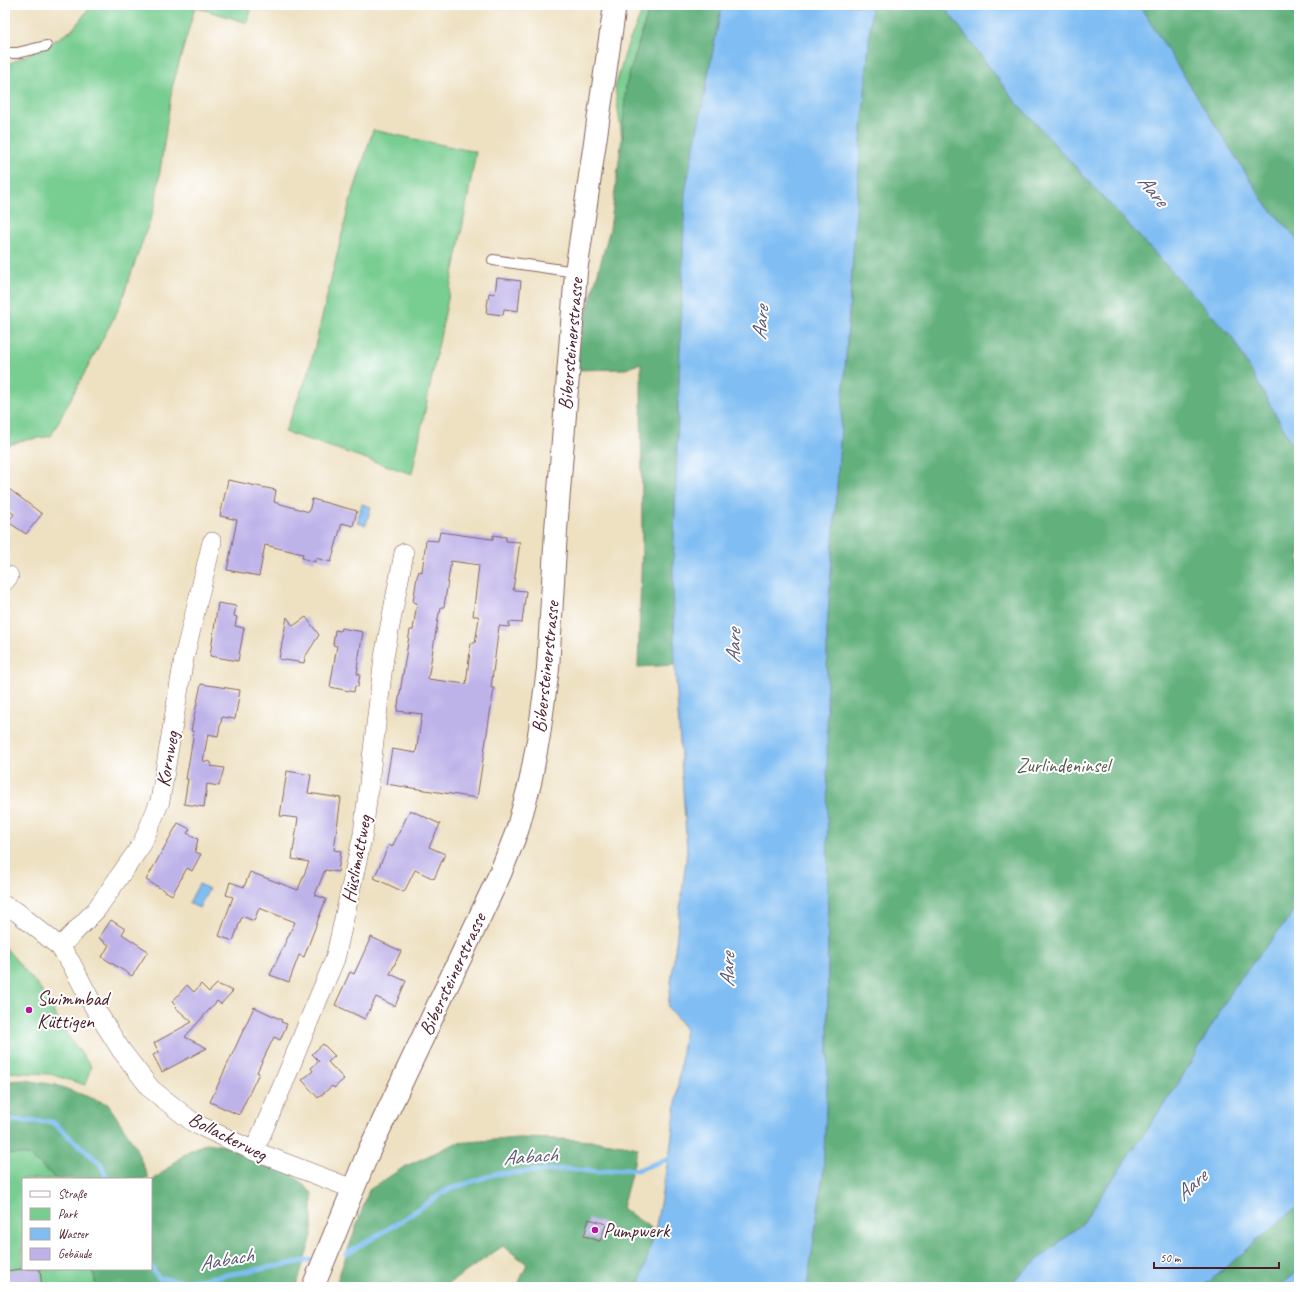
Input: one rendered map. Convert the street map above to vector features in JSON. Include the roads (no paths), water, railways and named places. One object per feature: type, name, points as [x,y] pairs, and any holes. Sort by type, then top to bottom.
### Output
[{"type":"main road","name":"Bibersteinerstrasse","points":[[313,1287],[352,1189],[500,874],[517,831],[530,783],[539,735],[548,669],[556,530],[576,272],[615,5]]},
{"type":"street","name":"Kornweg","points":[[60,947],[96,910],[142,844],[160,801],[184,658],[212,542]]},
{"type":"street","name":"Hüslimattweg","points":[[254,1151],[335,959],[363,834],[384,657],[404,553]]},
{"type":"street","name":"Bollackerweg","points":[[5,906],[16,912],[60,947],[71,963],[94,1007],[121,1050],[151,1089],[194,1123],[254,1151],[352,1189]]},
{"type":"lane","points":[[5,53],[17,53],[46,46]]},
{"type":"lane","points":[[493,260],[576,272]]},
{"type":"water","name":"Aare","points":[[722,5],[872,5],[859,167],[827,630],[828,1063],[823,1174],[807,1287],[639,1287],[655,1231],[671,1144],[685,1028],[668,1007],[687,852],[675,665],[673,574],[685,192]]},
{"type":"water","name":"Aare","points":[[943,5],[1139,5],[1264,202],[1299,241],[1299,456],[1232,337],[1014,100]]},
{"type":"water","points":[[362,504],[371,507],[366,525],[357,523]]},
{"type":"water","points":[[199,884],[209,889],[199,908],[189,903]]},
{"type":"water","name":"Aare","points":[[1299,900],[1299,1205],[1203,1287],[1009,1287],[1019,1275],[1082,1224],[1178,1084],[1236,984],[1289,918]]},
{"type":"water","points":[[1299,1269],[1299,1287],[1280,1287]]},
{"type":"waterway","name":"Aabach","points":[[5,1120],[52,1122],[101,1164],[107,1178]]},
{"type":"waterway","name":"Aabach","points":[[346,1254],[398,1223],[447,1190],[495,1174],[568,1169],[599,1172],[626,1169],[638,1170],[675,1156]]},
{"type":"waterway","name":"Aabach","points":[[152,1268],[159,1278],[186,1282],[311,1260]]},
{"type":"place","name":"Swimmbad Küttigen","points":[[29,1010]]},
{"type":"place","name":"Pumpwerk","points":[[595,1230]]},
{"type":"park label","name":"Zurlindeninsel","points":[[1063,765]]}]
